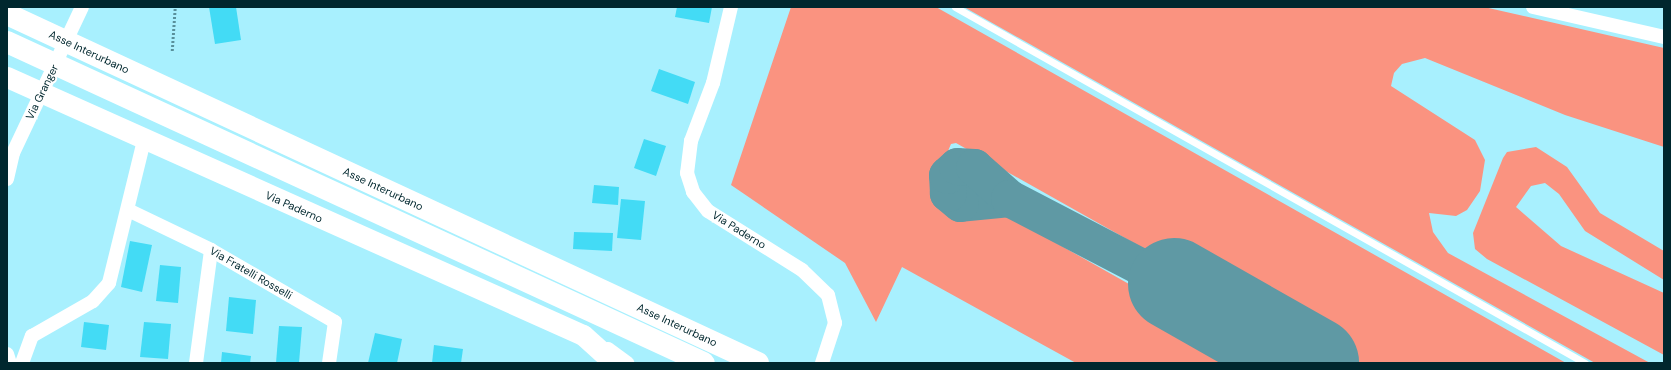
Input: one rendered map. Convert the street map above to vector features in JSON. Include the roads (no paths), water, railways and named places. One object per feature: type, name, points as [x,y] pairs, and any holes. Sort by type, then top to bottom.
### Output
[{"type":"highway","name":"Asse Interurbano","points":[[7,14],[758,363]]},
{"type":"highway","name":"Asse Interurbano","points":[[7,42],[704,363]]},
{"type":"street","name":"Via Paderno","points":[[731,7],[713,83],[690,141],[687,173],[693,192],[708,211],[802,270],[828,294],[835,323],[824,360]]},
{"type":"street","points":[[1533,7],[1664,37]]},
{"type":"street","name":"Via Granger","points":[[7,179],[13,153],[82,9]]},
{"type":"street","name":"Via Paderno","points":[[7,77],[144,140],[583,335],[627,363]]},
{"type":"street","points":[[22,363],[32,336],[102,293],[109,283],[144,140]]},
{"type":"street","name":"Via Fratelli Rosselli","points":[[128,210],[211,250],[335,322],[329,363]]},
{"type":"street","points":[[196,363],[211,250]]},
{"type":"street","name":"Via Paderno","points":[[583,335],[614,363]]},
{"type":"street","points":[[7,354],[10,363]]},
{"type":"lane","points":[[955,7],[1585,363]]}]
